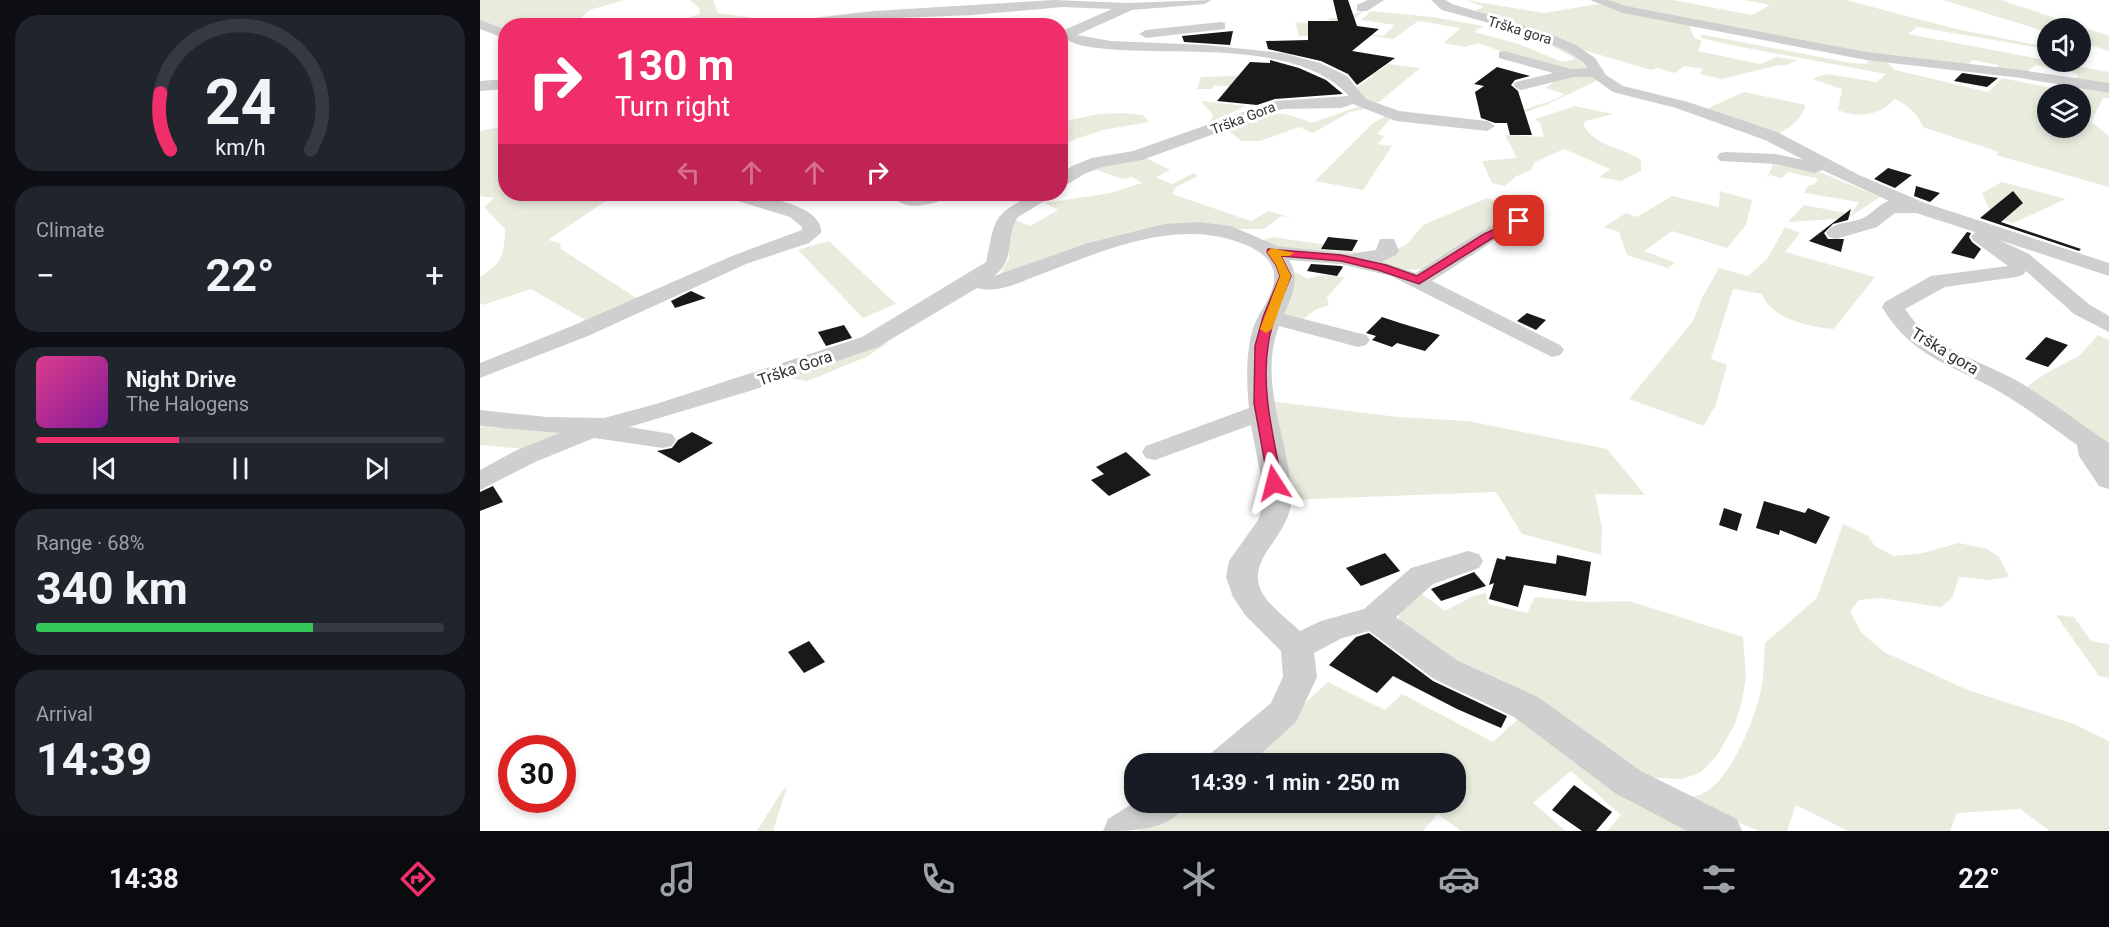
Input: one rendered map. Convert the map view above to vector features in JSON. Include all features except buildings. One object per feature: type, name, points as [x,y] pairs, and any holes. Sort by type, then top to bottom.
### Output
[{"type":"street","points":[[850,18],[1063,3],[1130,6],[1205,0]]},
{"type":"street","points":[[1362,8],[1378,0]]},
{"type":"street","name":"Trška gora","points":[[1437,0],[1447,7],[1554,40],[1584,56],[1600,78],[1611,86],[1658,98],[1771,136],[1918,207],[2109,270]]},
{"type":"street","points":[[1596,0],[1623,9],[1885,59],[1953,65],[2109,88]]},
{"type":"street","points":[[1022,18],[1108,5]]},
{"type":"street","points":[[1068,32],[1130,6]]},
{"type":"street","points":[[1694,23],[1697,37],[1705,40]]},
{"type":"street","points":[[480,24],[498,31]]},
{"type":"street","points":[[1099,44],[1142,35],[1220,26]]},
{"type":"street","points":[[480,38],[498,35]]},
{"type":"street","points":[[1068,36],[1099,44],[1138,48],[1188,47],[1265,40]]},
{"type":"street","points":[[1188,47],[1240,51],[1317,67],[1349,86],[1359,98],[1356,100],[1396,116],[1487,126]]},
{"type":"street","name":"Trška gora","points":[[1504,56],[1558,72],[1574,74]]},
{"type":"street","points":[[1885,59],[1901,66]]},
{"type":"street","points":[[1953,65],[1983,77],[1981,79]]},
{"type":"street","name":"Trška gora","points":[[1521,85],[1574,74],[1597,72]]},
{"type":"street","points":[[480,86],[498,85]]},
{"type":"street","name":"Trška gora","points":[[1658,98],[1718,135]]},
{"type":"street","name":"Trška Gora","points":[[1068,177],[1088,166],[1145,153],[1281,104],[1356,100]]},
{"type":"street","name":"Trška gora","points":[[1726,157],[1767,159],[1844,173]]},
{"type":"street","points":[[1758,177],[1767,159]]},
{"type":"street","points":[[480,371],[562,339],[739,260],[802,239],[811,233],[812,226],[797,213],[758,201]]},
{"type":"street","name":"Trška Gora","points":[[480,418],[527,424],[599,428],[741,386],[870,342],[976,280],[996,265],[1004,223],[1011,213],[1034,201]]},
{"type":"street","name":"Trška gora","points":[[1836,233],[1851,226],[1870,223],[1890,207],[1918,207]]},
{"type":"street","points":[[1419,281],[1488,236],[1534,213]]},
{"type":"street","name":"Trška gora","points":[[1956,219],[2001,250],[2019,266],[2016,272],[1939,281],[1893,307],[1899,320],[1912,335],[2009,386],[2100,450]]},
{"type":"street","points":[[976,280],[986,284],[999,282],[1161,230],[1206,226],[1238,234],[1380,256],[1389,250],[1387,243]]},
{"type":"street","points":[[1237,753],[1284,712],[1300,677],[1297,646],[1251,602],[1240,575],[1246,559],[1274,520],[1277,501],[1262,412],[1261,346],[1269,317],[1285,276],[1282,264],[1272,252],[1238,234]]},
{"type":"street","points":[[1272,252],[1335,250],[1419,281],[1552,350]]},
{"type":"street","name":"Trška gora","points":[[2001,250],[2022,257],[2068,296],[2105,319],[2082,339]]},
{"type":"street","points":[[1269,317],[1358,340]]},
{"type":"street","points":[[1155,452],[1262,412]]},
{"type":"street","points":[[480,481],[526,456],[599,428],[663,440]]},
{"type":"street","points":[[2100,450],[2092,456],[2109,480]]},
{"type":"street","points":[[1297,646],[1332,629],[1374,618],[1422,576],[1468,561]]},
{"type":"street","points":[[1374,618],[1446,670],[1526,707],[1628,782],[1723,831]]},
{"type":"street","points":[[1122,831],[1151,813]]},
{"type":"shaded area","points":[[480,0],[624,0],[590,10],[581,18],[498,18],[498,28],[480,22]]},
{"type":"shaded area","points":[[690,0],[713,0],[718,13],[753,18],[688,18],[699,14],[700,9]]},
{"type":"shaded area","points":[[1466,0],[1544,13],[1598,4],[1689,24],[1694,38],[1702,41],[1698,51],[1760,64],[1776,57],[1798,60],[1784,66],[1779,65],[1722,79],[1700,74],[1703,69],[1684,66],[1675,73],[1657,68],[1651,70],[1573,47],[1474,11],[1484,7]]},
{"type":"shaded area","points":[[1602,0],[1673,0],[1752,15],[1770,5],[1744,0],[1846,0],[1956,29],[2037,45],[2037,47],[1917,27],[1908,34],[2037,58],[2037,65],[2025,73],[1996,70],[1998,65],[1972,60],[1969,66],[1888,58],[1620,7]]},
{"type":"shaded area","points":[[1943,0],[2001,0],[2055,18],[2037,18],[2037,29]]},
{"type":"shaded area","points":[[1366,9],[1353,20],[1349,31],[1383,36],[1395,25],[1361,20],[1371,11],[1432,17],[1484,26],[1474,32],[1519,44],[1562,62],[1576,59],[1548,44],[1496,28],[1503,25],[1572,51],[1586,68],[1577,71],[1529,61],[1478,43],[1465,47],[1443,43],[1461,28],[1418,21],[1393,39],[1365,35],[1299,36],[1295,22],[1328,24],[1329,18],[1344,18]]},
{"type":"shaded area","points":[[866,11],[866,15],[840,18],[812,18]]},
{"type":"shaded area","points":[[2091,30],[2109,36],[2109,51],[2091,45]]},
{"type":"shaded area","points":[[1699,34],[1851,63],[1867,64],[1868,60],[1887,62],[1895,70],[1988,92],[2002,78],[2037,85],[2037,138],[2091,138],[2091,122],[2109,136],[2109,187],[1996,155],[1999,152],[1923,127],[1912,110],[1894,99],[1889,105],[1876,112],[1860,115],[1845,113],[1838,110],[1842,89],[1812,79],[1826,74],[1877,82],[1886,74],[1702,38]]},
{"type":"shaded area","points":[[1388,64],[1420,68],[1379,102],[1366,103],[1356,88],[1373,76],[1368,73],[1379,71]]},
{"type":"shaded area","points":[[2091,69],[2109,72],[2109,87],[2071,82],[2078,77],[2076,73],[2071,72],[2091,72]]},
{"type":"shaded area","points":[[1590,73],[1598,80],[1546,105],[1520,114],[1492,101],[1525,110],[1565,94],[1545,88],[1553,83],[1547,81]]},
{"type":"shaded area","points":[[1201,77],[1276,77],[1241,88],[1214,85],[1213,89],[1197,89]]},
{"type":"shaded area","points":[[2091,88],[2109,90],[2109,98],[2103,98],[2091,122]]},
{"type":"shaded area","points":[[1744,92],[1806,105],[1794,123],[1775,135],[1704,110]]},
{"type":"shaded area","points":[[1201,101],[1246,106],[1210,122],[1213,115]]},
{"type":"shaded area","points":[[1363,105],[1368,108],[1350,112],[1313,133],[1299,127],[1260,141],[1241,141],[1228,130],[1259,115],[1289,115],[1311,123]]},
{"type":"shaded area","points":[[1575,106],[1613,114],[1586,121],[1583,124],[1588,132],[1601,142],[1641,160],[1641,171],[1621,181],[1599,177],[1610,169],[1564,149],[1535,162],[1531,170],[1515,177],[1505,186],[1492,183],[1482,161],[1517,158],[1505,135],[1544,137],[1540,123],[1535,119]]},
{"type":"shaded area","points":[[1098,114],[1143,115],[1149,122],[1103,130],[1068,142],[1068,120]]},
{"type":"shaded area","points":[[1388,115],[1393,116],[1377,134],[1384,136],[1378,144],[1392,146],[1363,190],[1315,181],[1373,123]]},
{"type":"shaded area","points":[[498,127],[498,201],[606,201],[548,240],[560,243],[561,249],[638,299],[589,322],[531,289],[483,305],[480,303],[480,277],[501,258],[505,229],[484,207],[494,198],[480,196],[480,131]]},
{"type":"shaded area","points":[[1144,157],[1170,170],[1156,177],[1172,184],[1194,173],[1198,176],[1176,187],[1172,194],[1251,221],[1268,211],[1295,219],[1281,216],[1264,229],[1240,229],[1192,223],[999,276],[1009,259],[1008,239],[1015,220],[1030,226],[1058,210],[1045,203],[1110,193],[1142,183],[1132,177],[1122,179],[1092,168]]},
{"type":"shaded area","points":[[1774,162],[1810,168],[1880,197],[1848,218],[1788,222],[1804,205],[1851,214],[1859,202],[1804,193],[1808,185],[1813,185],[1819,179],[1788,172],[1782,178],[1770,175],[1767,178]]},
{"type":"shaded area","points":[[2002,182],[2066,199],[2013,223],[1993,217],[1982,193]]},
{"type":"shaded area","points":[[1720,191],[1752,200],[1746,225],[1727,248],[1672,231],[1644,251],[1675,263],[1668,268],[1627,255],[1619,232],[1604,227],[1626,213],[1637,217],[1672,196],[1719,207]]},
{"type":"shaded area","points":[[1487,198],[1527,211],[1426,269],[1404,270],[1376,262],[1408,243],[1423,225]]},
{"type":"shaded area","points":[[1785,227],[1800,233],[1785,252],[1875,277],[1834,329],[1803,324],[1774,310],[1762,294],[1733,289],[1711,359],[1727,365],[1716,404],[1704,426],[1629,399],[1693,321],[1702,298],[1719,268],[1748,276],[1767,259]]},
{"type":"shaded area","points":[[1272,237],[1328,245],[1330,249],[1358,252],[1340,256],[1270,247],[1261,241]]},
{"type":"shaded area","points":[[829,241],[896,304],[863,318],[798,250]]},
{"type":"shaded area","points":[[1295,272],[1308,279],[1321,275],[1345,277],[1327,297],[1329,305],[1315,310],[1303,319],[1282,316]]},
{"type":"shaded area","points":[[2098,335],[2109,340],[2109,450],[2022,390],[2048,372],[2079,356]]},
{"type":"shaded area","points":[[891,341],[866,357],[807,381],[783,377]]},
{"type":"shaded area","points":[[1269,401],[1398,417],[1468,421],[1607,449],[1645,495],[1595,494],[1602,528],[1601,555],[1522,534],[1496,492],[1284,500]]},
{"type":"shaded area","points":[[480,427],[568,431],[523,449],[480,445]]},
{"type":"shaded area","points":[[1843,524],[1868,536],[1875,546],[1894,556],[1923,553],[1959,543],[1987,549],[1999,557],[2009,577],[1989,580],[1959,577],[1952,598],[1941,607],[1880,598],[1859,600],[1850,611],[1861,632],[1884,652],[1968,690],[2074,724],[2109,741],[2109,831],[2050,831],[2020,809],[1957,813],[1950,831],[1848,831],[1796,805],[1787,831],[1759,831],[1669,794],[1696,796],[1708,791],[1730,766],[1748,731],[1759,697],[1763,679],[1765,643],[1817,598]]},
{"type":"shaded area","points":[[1486,593],[1488,604],[1527,613],[1535,597],[1589,602],[1629,601],[1743,637],[1746,677],[1742,701],[1735,724],[1716,757],[1701,772],[1683,779],[1638,777],[1443,659],[1400,621],[1397,611],[1422,594],[1445,611],[1473,596]]},
{"type":"shaded area","points":[[2056,615],[2074,617],[2091,641],[2109,644],[2109,678],[2099,676]]},
{"type":"shaded area","points":[[1328,682],[1385,710],[1402,694],[1493,742],[1521,716],[1705,831],[1607,831],[1621,815],[1571,771],[1533,803],[1566,831],[1461,831],[1438,814],[1423,831],[1139,831],[1167,813],[1466,813],[1466,753],[1250,753]]},
{"type":"shaded area","points":[[787,787],[773,831],[757,831],[782,791]]},
{"type":"slow traffic","points":[[1266,329],[1282,290],[1285,276],[1282,264],[1272,252],[1289,253]]},
{"type":"route","points":[[1274,483],[1261,403],[1261,346],[1269,317],[1276,306],[1285,276],[1282,264],[1272,252],[1341,258],[1382,267],[1419,281],[1488,236],[1519,221]]}]
